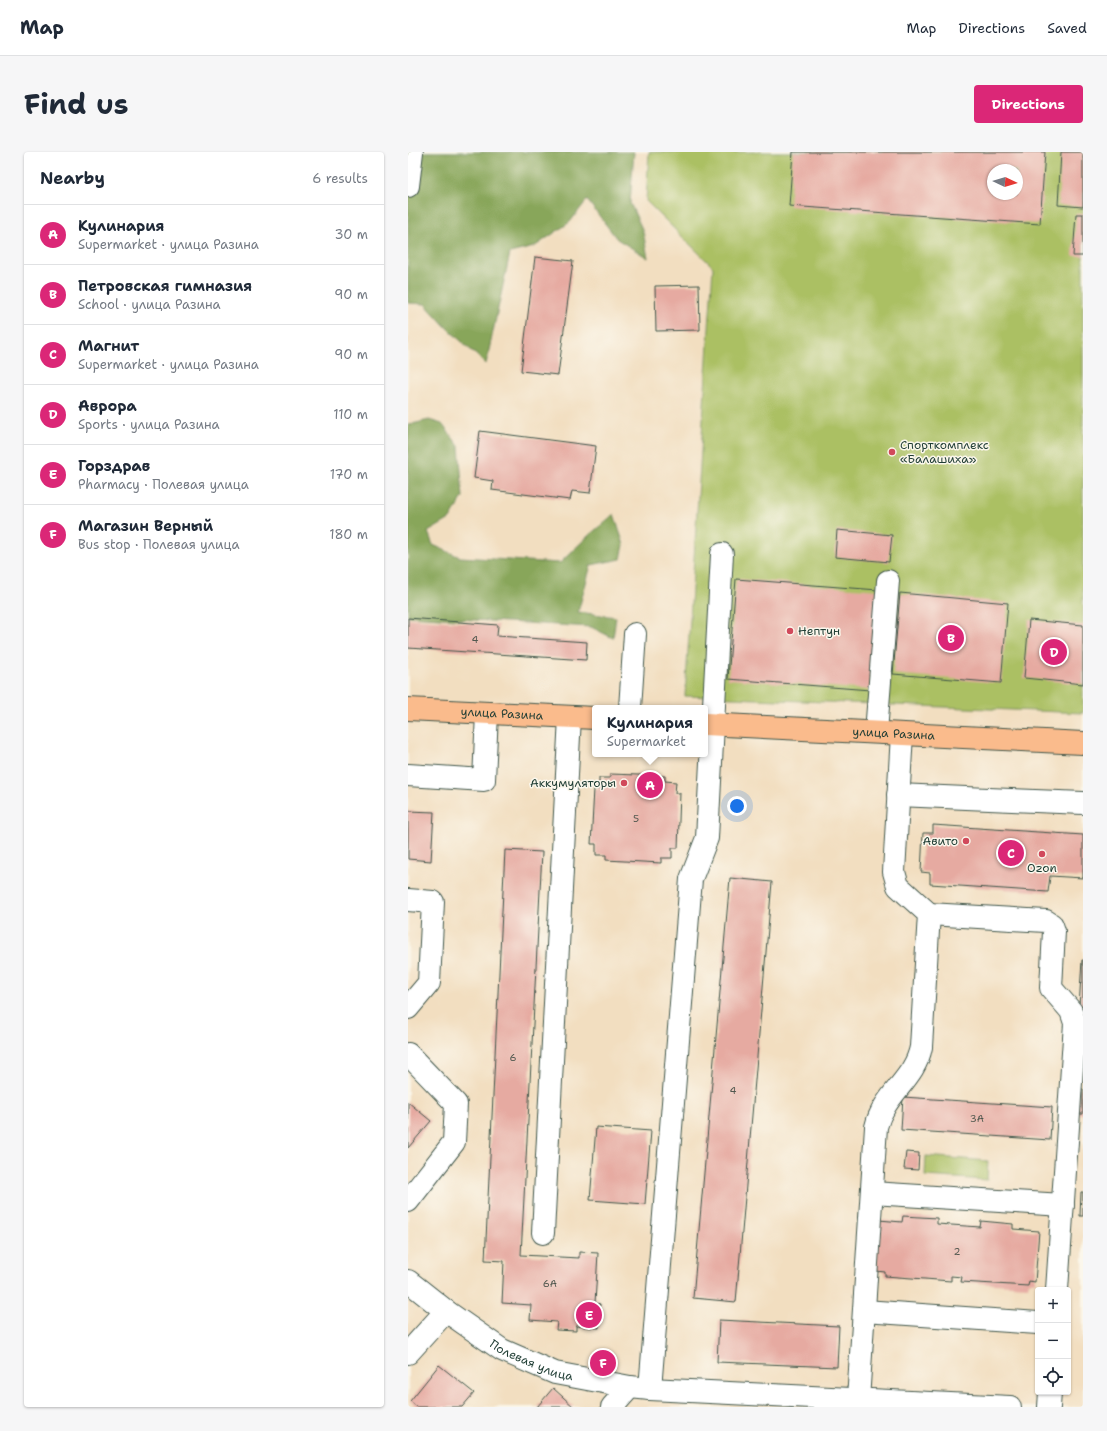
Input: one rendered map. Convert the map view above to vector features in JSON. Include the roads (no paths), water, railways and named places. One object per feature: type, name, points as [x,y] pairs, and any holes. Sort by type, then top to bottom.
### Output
[{"type":"main road","name":"улица Разина","points":[[408,708],[592,718]]},
{"type":"main road","name":"улица Разина","points":[[708,724],[1083,743]]},
{"type":"street","points":[[408,186],[412,152]]},
{"type":"street","points":[[708,724],[722,554]]},
{"type":"street","points":[[876,732],[888,581]]},
{"type":"street","points":[[630,705],[635,634]]},
{"type":"street","points":[[408,775],[484,780],[487,713]]},
{"type":"street","points":[[544,1233],[570,717]]},
{"type":"street","points":[[902,734],[894,879],[898,886],[928,914],[1046,921],[1052,925],[1054,932],[1051,988],[1071,1011],[1075,1023],[1057,1287]]},
{"type":"street","points":[[612,1407],[640,1388],[691,879],[707,838],[708,757]]},
{"type":"street","points":[[898,795],[1083,803]]},
{"type":"street","points":[[408,900],[433,902],[429,983],[408,1008]]},
{"type":"street","points":[[858,1400],[876,1127],[884,1106],[919,1058],[921,1047],[928,914]]},
{"type":"street","points":[[408,1054],[456,1104],[454,1142],[408,1201]]},
{"type":"street","points":[[872,1192],[1063,1205]]},
{"type":"street","name":"Полевая улица","points":[[408,1281],[446,1311],[502,1350],[555,1373],[640,1388],[762,1401],[858,1400],[1010,1407]]},
{"type":"street","points":[[408,1353],[446,1311]]},
{"type":"street","points":[[864,1311],[1035,1323]]},
{"type":"street","points":[[1049,1407],[1050,1395]]},
{"type":"place","name":"Спорткомплекс «Балашиха»","points":[[892,452]]},
{"type":"place","name":"Нептун","points":[[790,631]]},
{"type":"place","name":"Петровская гимназия","points":[[951,638]]},
{"type":"place","name":"Аврора","points":[[1054,652]]},
{"type":"place","name":"Аккумуляторы","points":[[624,783]]},
{"type":"place","name":"Кулинария","points":[[650,785]]},
{"type":"place","name":"Авито","points":[[966,841]]},
{"type":"place","name":"Магнит","points":[[1011,853]]},
{"type":"place","name":"Ozon","points":[[1042,854]]},
{"type":"place","name":"Горздрав","points":[[589,1315]]},
{"type":"place","name":"Магазин Верный","points":[[603,1363]]}]
